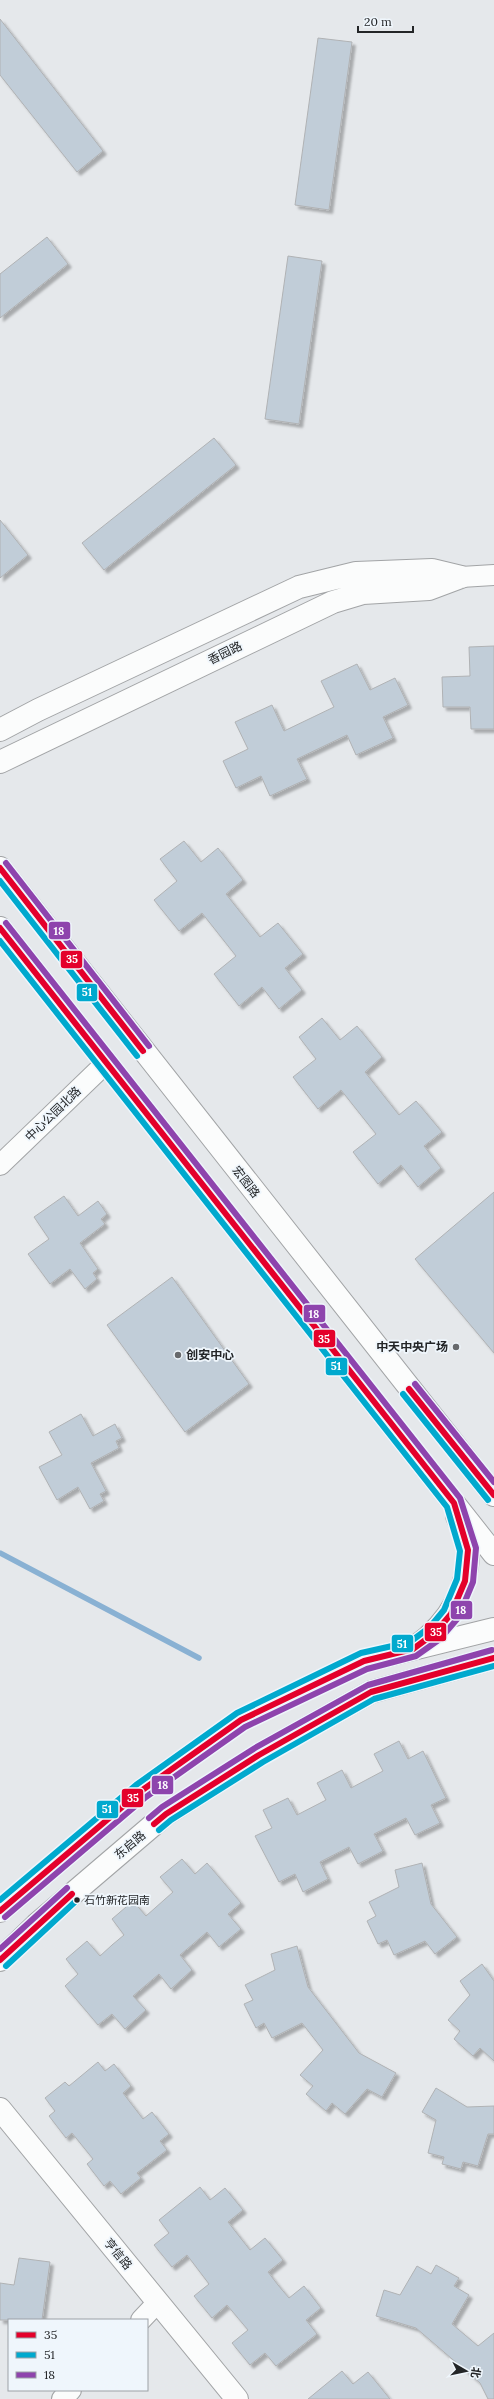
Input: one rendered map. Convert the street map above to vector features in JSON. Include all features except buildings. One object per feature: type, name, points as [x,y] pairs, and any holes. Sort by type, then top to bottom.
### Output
[{"type":"main road","name":"香园路","points":[[0,730],[38,710],[299,587],[356,573],[432,570],[461,577]]},
{"type":"main road","name":"香园路","points":[[0,762],[333,602],[363,593],[429,589],[461,577]]},
{"type":"main road","name":"宏图路","points":[[0,868],[494,1495]]},
{"type":"main road","points":[[0,928],[494,1554]]},
{"type":"main road","points":[[413,1649],[435,1633],[451,1614],[465,1581],[468,1550],[454,1503]]},
{"type":"main road","points":[[0,1911],[141,1791],[241,1720],[364,1661],[494,1629]]},
{"type":"main road","name":"东启路","points":[[0,1960],[36,1925],[166,1814],[259,1755],[371,1692],[494,1658]]},
{"type":"main road","points":[[444,1672],[494,1675]]},
{"type":"main road","name":"亨信路","points":[[0,2109],[237,2399]]},
{"type":"street","name":"香园路","points":[[461,577],[494,575]]},
{"type":"street","name":"中心公园北路","points":[[0,1165],[107,1062]]},
{"type":"street","points":[[142,2319],[158,2302]]},
{"type":"street","points":[[62,2399],[70,2391]]},
{"type":"waterway","points":[[0,1553],[199,1658]]},
{"type":"transit line","name":"18","points":[[6,863],[149,1046]]},
{"type":"transit line","name":"35","points":[[0,868],[143,1051]]},
{"type":"transit line","name":"51","points":[[0,881],[137,1056]]},
{"type":"transit line","name":"18","points":[[5,1917],[146,1797],[245,1727],[367,1669],[416,1656],[440,1639],[458,1618],[473,1582],[476,1548],[460,1498],[6,923]]},
{"type":"transit line","name":"35","points":[[0,928],[454,1503],[468,1550],[465,1581],[451,1614],[435,1633],[413,1649],[364,1661],[241,1720],[141,1791],[0,1911]]},
{"type":"transit line","name":"51","points":[[0,941],[447,1507],[460,1551],[457,1579],[444,1610],[430,1627],[410,1642],[361,1653],[237,1713],[136,1785],[0,1900]]},
{"type":"transit line","name":"18","points":[[415,1384],[494,1482]]},
{"type":"transit line","name":"35","points":[[409,1389],[494,1495]]},
{"type":"transit line","name":"51","points":[[403,1394],[488,1500]]},
{"type":"transit line","name":"18","points":[[149,1818],[162,1807],[255,1748],[368,1685],[492,1650]]},
{"type":"transit line","name":"35","points":[[154,1824],[166,1814],[259,1755],[371,1692],[494,1658]]},
{"type":"transit line","name":"51","points":[[159,1830],[171,1820],[263,1762],[374,1699],[494,1666]]},
{"type":"transit line","name":"18","points":[[0,1949],[67,1888]]},
{"type":"transit line","name":"35","points":[[0,1960],[72,1894]]},
{"type":"transit line","name":"51","points":[[6,1966],[77,1900]]},
{"type":"place","name":"中天中央广场","points":[[456,1347]]},
{"type":"place","name":"创安中心","points":[[178,1355]]},
{"type":"place","name":"石竹新花园南","points":[[77,1900]]}]
